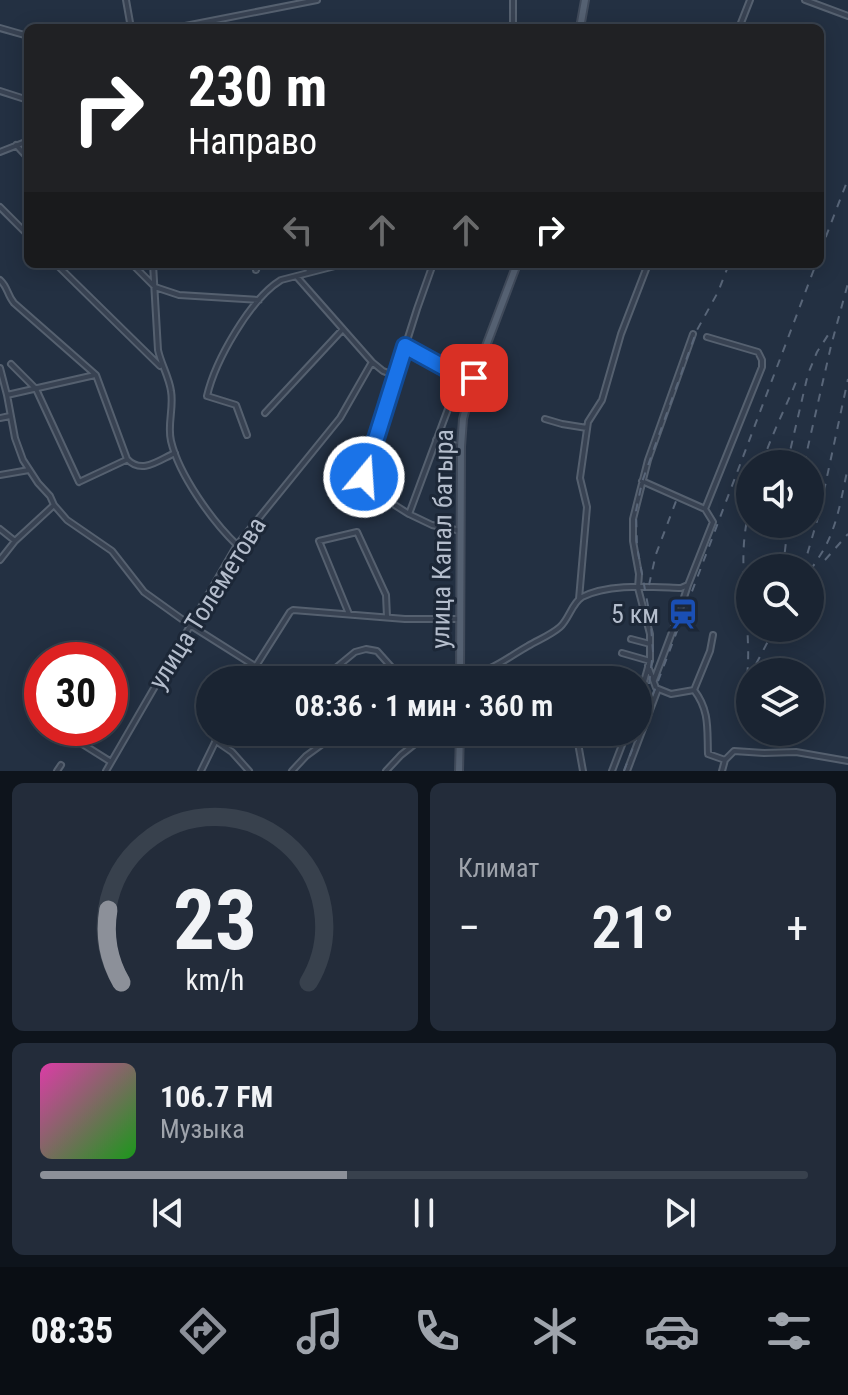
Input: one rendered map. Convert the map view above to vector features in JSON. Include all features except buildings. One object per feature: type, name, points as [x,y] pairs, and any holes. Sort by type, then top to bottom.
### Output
[{"type":"main road","points":[[581,24],[585,0]]},
{"type":"main road","name":"улица Капал батыра","points":[[460,666],[463,419],[474,378],[515,268]]},
{"type":"main road","points":[[459,771],[460,746]]},
{"type":"street","points":[[126,0],[130,24]]},
{"type":"street","points":[[195,24],[317,0]]},
{"type":"street","points":[[513,0],[513,24]]},
{"type":"street","points":[[741,24],[750,0]]},
{"type":"street","points":[[805,0],[848,16]]},
{"type":"street","points":[[0,28],[24,35]]},
{"type":"street","points":[[0,91],[24,99]]},
{"type":"street","points":[[0,152],[24,142]]},
{"type":"street","points":[[16,145],[24,154]]},
{"type":"street","points":[[0,207],[24,231]]},
{"type":"street","points":[[60,268],[165,370]]},
{"type":"street","points":[[136,268],[155,287],[179,295],[259,300]]},
{"type":"street","points":[[153,268],[158,350],[172,394],[170,439],[187,478],[211,518],[237,545]]},
{"type":"street","points":[[308,273],[310,268]]},
{"type":"street","points":[[247,435],[236,405],[209,398],[207,394],[220,357],[259,300],[274,284],[327,268]]},
{"type":"street","points":[[432,268],[364,481],[366,487],[409,514],[432,525],[461,531]]},
{"type":"street","points":[[496,666],[560,627],[579,599],[587,507],[580,478],[588,422],[602,400],[621,334],[646,268]]},
{"type":"street","points":[[296,276],[372,362],[396,376]]},
{"type":"street","points":[[0,280],[14,303],[96,375],[127,459],[139,468],[175,453]]},
{"type":"street","points":[[265,413],[343,329]]},
{"type":"street","points":[[693,334],[642,481],[633,519],[633,541],[639,574],[638,588],[650,634],[649,664],[653,681],[656,688],[671,694],[694,690]]},
{"type":"street","points":[[705,509],[762,367],[758,352],[707,337]]},
{"type":"street","points":[[405,346],[445,368],[474,378]]},
{"type":"street","name":"улица Толеметова","points":[[106,771],[237,545],[340,418],[372,362]]},
{"type":"street","points":[[11,364],[36,389],[79,482],[127,459]]},
{"type":"street","name":"улица Толеметова","points":[[0,368],[15,438],[23,460],[54,505],[67,520],[112,551],[144,592],[255,666]]},
{"type":"street","points":[[409,514],[461,374]]},
{"type":"street","points":[[7,395],[96,375]]},
{"type":"street","points":[[0,418],[10,416]]},
{"type":"street","points":[[545,419],[587,428]]},
{"type":"street","points":[[436,440],[461,447]]},
{"type":"street","points":[[0,475],[29,470]]},
{"type":"street","points":[[642,481],[705,509],[713,522],[653,681]]},
{"type":"street","points":[[0,560],[15,541],[54,505]]},
{"type":"street","points":[[0,529],[15,541]]},
{"type":"street","points":[[349,614],[319,541],[357,532],[386,595],[387,618]]},
{"type":"street","points":[[579,599],[598,590],[681,588],[688,585]]},
{"type":"street","points":[[255,666],[293,610],[387,618],[460,619]]},
{"type":"street","points":[[694,690],[713,635]]},
{"type":"street","points":[[631,639],[650,644]]},
{"type":"street","points":[[338,666],[355,652],[366,649],[377,651],[390,666]]},
{"type":"street","points":[[622,653],[649,664]]},
{"type":"street","points":[[627,771],[658,689]]},
{"type":"street","points":[[694,690],[706,711],[708,754],[725,760]]},
{"type":"street","points":[[86,746],[111,762]]},
{"type":"street","points":[[201,771],[214,746]]},
{"type":"street","points":[[223,746],[249,771]]},
{"type":"street","points":[[292,771],[320,746]]},
{"type":"street","points":[[386,771],[412,746]]},
{"type":"street","points":[[579,746],[583,771]]},
{"type":"street","points":[[612,771],[622,746]]},
{"type":"street","points":[[722,771],[725,760],[734,751],[796,752],[848,761]]},
{"type":"street","points":[[57,771],[61,765]]},
{"type":"railway","points":[[824,242],[848,179]]},
{"type":"railway","points":[[651,622],[637,547],[636,511],[642,482],[697,330],[727,268]]},
{"type":"railway","points":[[624,771],[814,268]]},
{"type":"railway","points":[[807,450],[848,283]]},
{"type":"railway","points":[[790,450],[808,374],[830,332]]},
{"type":"railway","points":[[807,554],[848,379]]},
{"type":"railway","points":[[767,450],[796,382]]},
{"type":"railway","points":[[821,554],[833,529],[848,467]]},
{"type":"railway","points":[[649,585],[656,554],[678,496]]},
{"type":"railway","points":[[825,560],[848,534]]},
{"type":"railway","points":[[744,538],[748,658]]},
{"type":"railway","points":[[785,554],[786,538]]},
{"type":"railway","points":[[650,613],[651,666]]},
{"type":"railway","points":[[759,658],[768,642]]},
{"type":"place","name":"5 км","points":[[683,614]]},
{"type":"route","points":[[364,477],[405,346],[445,368],[474,378]]}]
